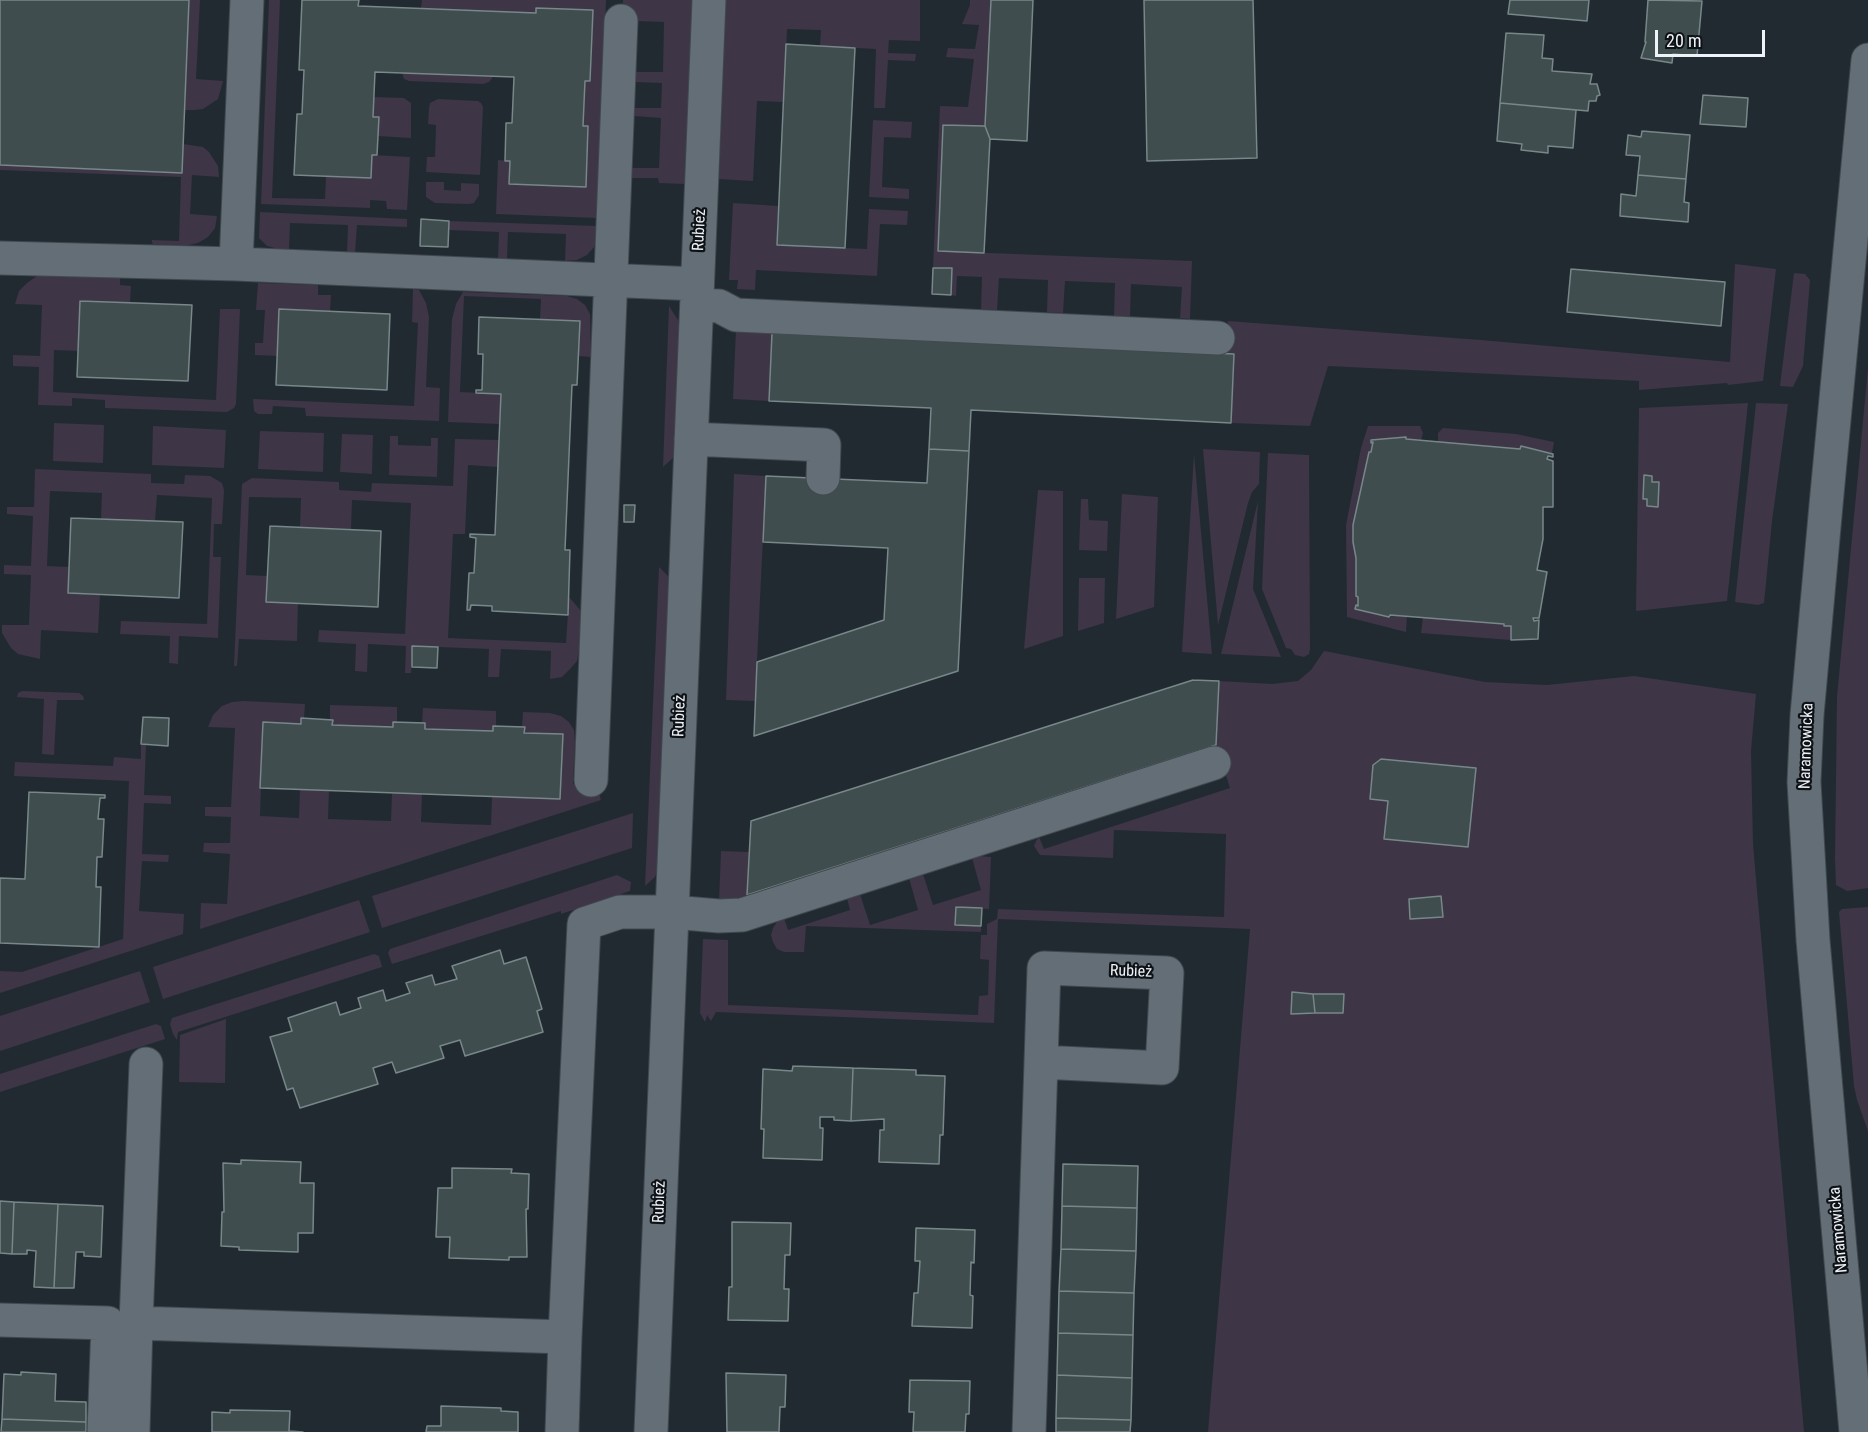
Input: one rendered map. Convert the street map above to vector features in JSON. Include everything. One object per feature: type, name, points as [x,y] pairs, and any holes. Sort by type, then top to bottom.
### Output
[{"type":"street","points":[[236,264],[248,0]]},
{"type":"street","name":"Rubież","points":[[651,1432],[709,0]]},
{"type":"street","points":[[591,780],[621,21]]},
{"type":"street","name":"Naramowicka","points":[[1856,1432],[1813,940],[1804,782],[1807,715],[1868,60]]},
{"type":"street","points":[[0,258],[236,264],[611,281],[697,295],[736,315],[1218,338]]},
{"type":"street","points":[[691,439],[824,445],[823,478]]},
{"type":"street","points":[[562,1432],[584,924],[620,912],[742,915],[1214,763]]},
{"type":"street","name":"Rubież","points":[[1029,1432],[1044,968],[1167,973],[1162,1068],[1041,1062]]},
{"type":"street","points":[[133,1432],[146,1064]]},
{"type":"street","points":[[0,1320],[108,1323],[104,1432]]},
{"type":"street","points":[[136,1323],[565,1337]]},
{"type":"shaded area","points":[[189,0],[200,0],[196,79],[223,81],[218,99],[203,109],[194,110],[185,110]]},
{"type":"shaded area","points":[[269,0],[280,0],[272,198],[325,199],[326,176],[371,178],[372,155],[410,157],[407,210],[387,209],[386,201],[370,200],[370,208],[261,204]]},
{"type":"shaded area","points":[[422,0],[606,0],[597,218],[496,214],[498,160],[510,161],[509,184],[586,186],[588,126],[583,126],[585,81],[590,81],[593,10],[536,8],[536,13],[421,8]]},
{"type":"shaded area","points":[[623,0],[693,0],[685,184],[659,183],[658,178],[631,178],[632,168],[659,168],[661,118],[634,116],[634,108],[661,108],[662,83],[635,82],[635,72],[663,72],[664,22],[637,21],[637,16],[623,15]]},
{"type":"shaded area","points":[[726,0],[920,0],[920,41],[889,40],[888,53],[916,54],[915,61],[888,60],[885,108],[874,108],[876,49],[820,46],[821,30],[787,29],[784,102],[757,101],[753,181],[719,179]]},
{"type":"shaded area","points":[[970,0],[991,0],[985,126],[943,125],[938,251],[1192,261],[1190,319],[1180,318],[1182,287],[1131,284],[1130,316],[1114,316],[1115,283],[1065,281],[1063,313],[1047,312],[1048,280],[999,278],[997,310],[981,309],[982,277],[957,276],[956,296],[951,295],[952,268],[933,268],[940,106],[968,107],[974,59],[946,57],[948,48],[975,49],[979,25],[962,24]]},
{"type":"shaded area","points":[[402,73],[493,77],[489,82],[483,84],[409,81],[404,79]]},
{"type":"shaded area","points":[[374,97],[404,98],[411,103],[411,138],[378,136],[379,117],[373,117]]},
{"type":"shaded area","points":[[438,99],[481,103],[483,107],[480,175],[426,172],[427,157],[435,157],[436,125],[428,124],[429,108],[430,103]]},
{"type":"shaded area","points":[[873,120],[912,122],[911,138],[884,137],[882,187],[909,189],[909,199],[869,197]]},
{"type":"shaded area","points":[[183,144],[203,147],[209,152],[218,166],[219,177],[192,175],[190,214],[217,216],[215,228],[208,237],[198,243],[184,246],[153,244],[152,242],[152,240],[179,241],[181,177],[0,170],[0,165],[181,173]]},
{"type":"shaded area","points":[[426,182],[444,182],[444,190],[461,191],[461,183],[479,184],[479,195],[474,203],[469,204],[435,203],[426,197]]},
{"type":"shaded area","points":[[733,203],[778,206],[777,245],[867,249],[869,209],[908,211],[907,225],[880,224],[877,276],[756,270],[755,290],[737,289],[738,280],[729,280]]},
{"type":"shaded area","points":[[260,212],[407,219],[407,227],[357,225],[355,253],[347,253],[348,225],[290,223],[289,250],[278,249],[267,246],[259,238]]},
{"type":"shaded area","points":[[449,221],[597,226],[597,235],[594,247],[587,255],[577,260],[565,261],[566,234],[508,232],[507,259],[498,259],[499,232],[449,230]]},
{"type":"shaded area","points":[[1735,264],[1776,269],[1763,381],[1639,390],[1639,381],[1328,366],[1310,426],[1231,423],[1234,355],[1226,354],[1228,321],[1730,362]]},
{"type":"shaded area","points":[[1794,273],[1805,274],[1810,280],[1803,366],[1793,387],[1780,386]]},
{"type":"shaded area","points":[[49,274],[120,277],[120,285],[131,286],[130,303],[80,301],[78,351],[54,350],[53,392],[216,400],[220,309],[240,309],[234,408],[227,412],[105,408],[105,400],[72,398],[72,406],[38,405],[39,367],[13,366],[13,355],[40,356],[42,305],[15,304],[19,291],[27,283],[37,276]]},
{"type":"shaded area","points":[[258,283],[318,285],[318,295],[331,295],[330,311],[279,309],[277,356],[255,355],[255,343],[263,343],[265,310],[256,310]]},
{"type":"shaded area","points":[[413,289],[419,290],[426,303],[429,317],[426,387],[440,388],[439,421],[306,416],[305,408],[273,406],[272,414],[258,414],[254,411],[253,399],[414,406],[418,323],[412,322]]},
{"type":"shaded area","points":[[463,292],[567,296],[577,299],[585,305],[590,314],[591,357],[578,356],[580,321],[540,319],[541,299],[464,296],[460,392],[501,394],[499,424],[448,422],[452,319],[456,304]]},
{"type":"shaded area","points":[[669,306],[678,320],[680,330],[674,457],[663,467]]},
{"type":"shaded area","points":[[772,329],[769,401],[733,399],[736,330]]},
{"type":"shaded area","points":[[1868,368],[1868,888],[1847,891],[1836,885],[1837,697]]},
{"type":"shaded area","points":[[1748,403],[1727,601],[1636,611],[1639,408]]},
{"type":"shaded area","points":[[1756,403],[1788,404],[1772,521],[1764,603],[1758,605],[1735,602]]},
{"type":"shaded area","points":[[54,423],[104,425],[103,463],[53,461]]},
{"type":"shaded area","points":[[153,426],[226,430],[224,468],[152,465]]},
{"type":"shaded area","points":[[1368,426],[1420,426],[1423,433],[1421,440],[1406,439],[1406,437],[1371,440],[1371,443],[1373,442],[1371,452],[1369,452],[1353,526],[1356,596],[1358,597],[1358,606],[1355,609],[1389,617],[1390,615],[1407,616],[1406,632],[1347,617],[1346,525],[1361,448]]},
{"type":"shaded area","points":[[1443,428],[1516,434],[1554,442],[1552,453],[1521,446],[1520,449],[1438,442],[1438,433]]},
{"type":"shaded area","points":[[260,431],[324,433],[323,472],[258,469]]},
{"type":"shaded area","points":[[342,434],[373,435],[372,474],[340,472]]},
{"type":"shaded area","points":[[390,436],[398,436],[398,445],[431,446],[431,438],[438,438],[437,477],[389,475]]},
{"type":"shaded area","points":[[455,439],[499,440],[498,467],[468,465],[465,534],[453,534],[448,638],[566,643],[569,597],[581,611],[577,661],[570,669],[562,677],[550,679],[551,651],[501,649],[499,677],[488,677],[489,649],[413,646],[411,673],[405,673],[406,646],[368,644],[367,672],[355,671],[356,644],[318,642],[319,630],[405,634],[411,503],[352,500],[351,529],[300,527],[301,498],[249,497],[246,575],[268,576],[298,603],[297,641],[239,639],[237,666],[234,666],[242,484],[252,478],[339,482],[339,490],[371,492],[372,483],[453,486]]},
{"type":"shaded area","points":[[1203,449],[1260,452],[1259,484],[1252,492],[1248,503],[1218,625]]},
{"type":"shaded area","points":[[1268,453],[1309,455],[1310,649],[1309,654],[1304,657],[1295,655],[1291,649],[1286,648],[1262,589]]},
{"type":"shaded area","points":[[1194,454],[1212,654],[1182,652]]},
{"type":"shaded area","points":[[35,469],[151,474],[151,483],[184,484],[185,475],[210,476],[222,483],[224,490],[222,524],[214,524],[213,557],[221,557],[218,638],[179,636],[178,664],[169,663],[170,636],[120,634],[121,621],[207,624],[212,498],[157,495],[155,521],[101,519],[102,493],[50,491],[47,566],[69,567],[68,593],[100,595],[98,633],[41,630],[40,659],[18,654],[11,648],[2,633],[2,625],[29,625],[31,575],[4,574],[4,565],[31,566],[33,516],[7,514],[7,507],[34,507]]},
{"type":"shaded area","points":[[734,474],[766,476],[755,701],[726,700]]},
{"type":"shaded area","points":[[1038,490],[1063,491],[1063,636],[1024,649]]},
{"type":"shaded area","points":[[1122,494],[1158,497],[1154,607],[1116,619]]},
{"type":"shaded area","points":[[1081,499],[1088,499],[1089,520],[1108,521],[1107,551],[1079,550]]},
{"type":"shaded area","points":[[1258,501],[1253,589],[1281,657],[1221,654]]},
{"type":"shaded area","points":[[659,567],[669,577],[658,871],[645,886]]},
{"type":"shaded area","points":[[1079,578],[1105,578],[1104,623],[1078,631]]},
{"type":"shaded area","points":[[1423,617],[1504,624],[1504,626],[1511,626],[1511,637],[1510,640],[1421,633]]},
{"type":"shaded area","points":[[1324,651],[1485,682],[1547,685],[1634,676],[1756,694],[1751,751],[1753,844],[1804,1432],[1208,1432],[1250,929],[998,919],[994,1023],[716,1012],[711,1021],[707,1015],[705,1022],[700,1013],[703,939],[728,940],[728,1005],[978,1015],[979,996],[988,995],[989,960],[980,959],[981,935],[987,935],[987,924],[997,919],[998,909],[1224,917],[1226,834],[1114,830],[1113,858],[1040,855],[1034,846],[1039,837],[1044,849],[1230,788],[1216,745],[1219,681],[1272,684],[1298,681],[1311,670]]},
{"type":"shaded area","points":[[22,691],[79,693],[83,696],[84,700],[57,700],[54,755],[42,754],[44,699],[17,697]]},
{"type":"shaded area","points":[[244,701],[305,704],[301,724],[263,722],[260,816],[299,818],[300,789],[329,790],[328,819],[391,821],[392,793],[422,794],[421,822],[459,824],[491,825],[492,797],[560,799],[562,735],[524,733],[523,712],[550,713],[561,716],[569,722],[574,730],[575,742],[573,784],[597,785],[601,800],[200,929],[201,903],[227,904],[230,854],[203,852],[204,843],[230,843],[231,817],[205,816],[205,807],[231,807],[235,728],[208,727],[213,715],[222,706]]},
{"type":"shaded area","points":[[330,705],[397,707],[397,722],[394,722],[393,727],[332,725]]},
{"type":"shaded area","points":[[423,708],[496,711],[496,726],[493,726],[493,731],[425,729],[422,723]]},
{"type":"shaded area","points":[[141,744],[146,745],[144,795],[171,796],[171,804],[144,803],[142,854],[169,855],[168,862],[142,861],[139,911],[184,914],[183,934],[0,993],[0,971],[22,972],[123,939],[129,781],[14,776],[15,762],[113,766],[114,757],[141,759]]},
{"type":"shaded area","points":[[633,813],[632,848],[382,928],[372,896]]},
{"type":"shaded area","points":[[721,851],[749,852],[747,895],[725,902],[719,902]]},
{"type":"shaded area","points":[[991,857],[989,909],[956,907],[955,925],[981,926],[981,932],[806,926],[804,952],[784,952],[777,949],[773,942],[771,935],[773,928],[784,918],[788,930],[850,910],[847,898],[860,894],[870,925],[918,910],[909,878],[923,874],[933,905],[981,890],[972,858]]},
{"type":"shaded area","points":[[617,875],[631,882],[630,891],[392,964],[388,953],[390,949]]},
{"type":"shaded area","points":[[359,900],[370,932],[163,999],[153,967]]},
{"type":"shaded area","points":[[1868,907],[1868,1131],[1854,1086],[1839,912],[1842,909]]},
{"type":"shaded area","points":[[374,954],[379,956],[382,967],[178,1032],[177,1040],[173,1034],[170,1024],[172,1018]]},
{"type":"shaded area","points":[[140,971],[150,1002],[0,1051],[0,1016]]},
{"type":"shaded area","points":[[226,1019],[225,1083],[179,1082],[180,1035]]},
{"type":"shaded area","points":[[156,1024],[161,1026],[165,1039],[0,1092],[0,1074]]},
{"type":"building","points":[[0,0],[189,0],[182,173],[0,165]]},
{"type":"building","points":[[302,0],[359,0],[358,6],[536,13],[536,8],[593,10],[590,81],[585,81],[583,126],[588,126],[586,187],[509,184],[510,161],[505,161],[506,123],[512,123],[514,77],[375,72],[373,117],[379,117],[377,155],[372,155],[371,178],[294,175],[297,114],[302,114],[304,70],[299,70]]},
{"type":"building","points":[[991,0],[1033,0],[1027,141],[990,139],[985,126]]},
{"type":"building","points":[[1144,0],[1253,0],[1257,158],[1147,161]]},
{"type":"building","points":[[1510,0],[1589,0],[1587,21],[1508,14]]},
{"type":"building","points":[[1648,0],[1702,1],[1697,56],[1673,54],[1672,63],[1641,58],[1646,42]]},
{"type":"building","points":[[1506,33],[1544,35],[1542,58],[1553,59],[1552,71],[1592,74],[1590,84],[1597,84],[1600,95],[1597,96],[1596,101],[1589,101],[1588,111],[1500,103]]},
{"type":"building","points":[[786,44],[855,48],[845,248],[777,245]]},
{"type":"building","points":[[1703,95],[1748,98],[1746,127],[1700,124]]},
{"type":"building","points":[[1500,103],[1576,110],[1573,148],[1548,146],[1548,153],[1521,150],[1522,144],[1497,141]]},
{"type":"building","points":[[943,125],[985,126],[990,139],[984,253],[938,251]]},
{"type":"building","points":[[1642,131],[1690,135],[1686,179],[1638,175],[1640,156],[1626,155],[1628,135],[1641,137]]},
{"type":"building","points":[[1638,175],[1686,179],[1684,202],[1689,203],[1688,222],[1620,216],[1621,194],[1636,196]]},
{"type":"building","points":[[421,219],[449,221],[448,247],[420,246]]},
{"type":"building","points":[[933,268],[952,268],[951,295],[932,294]]},
{"type":"building","points":[[1571,269],[1725,282],[1721,326],[1567,312]]},
{"type":"building","points":[[80,301],[192,305],[188,381],[77,377]]},
{"type":"building","points":[[279,309],[390,314],[387,390],[276,385]]},
{"type":"building","points":[[479,317],[580,321],[577,385],[572,385],[565,550],[570,550],[568,615],[492,611],[492,606],[471,605],[470,610],[467,610],[469,573],[474,573],[476,538],[470,537],[470,534],[495,535],[501,394],[476,393],[476,390],[482,390],[483,354],[478,354]]},
{"type":"building","points":[[772,333],[1234,354],[1231,423],[971,410],[969,451],[929,449],[931,408],[769,401]]},
{"type":"building","points":[[1406,437],[1406,439],[1520,449],[1521,446],[1553,454],[1553,457],[1548,456],[1547,459],[1553,461],[1553,507],[1543,507],[1543,539],[1537,570],[1547,572],[1539,618],[1533,618],[1534,621],[1539,620],[1538,639],[1511,640],[1511,626],[1504,626],[1504,624],[1390,615],[1389,617],[1355,609],[1356,605],[1358,606],[1358,597],[1356,596],[1353,525],[1369,452],[1371,452],[1373,442],[1371,443],[1371,440]]},
{"type":"building","points":[[929,449],[969,451],[958,671],[754,736],[757,662],[884,620],[888,548],[763,542],[766,476],[927,483]]},
{"type":"building","points":[[1644,475],[1652,476],[1652,482],[1659,482],[1658,507],[1647,506],[1647,499],[1643,499]]},
{"type":"building","points":[[624,505],[635,505],[634,522],[624,522]]},
{"type":"building","points":[[71,518],[183,522],[179,598],[68,593]]},
{"type":"building","points":[[270,526],[381,531],[378,607],[266,602]]},
{"type":"building","points":[[412,646],[438,647],[437,668],[412,667]]},
{"type":"building","points":[[1193,680],[1219,681],[1216,745],[747,895],[751,821]]},
{"type":"building","points":[[143,717],[169,718],[168,746],[141,744]]},
{"type":"building","points":[[301,718],[333,720],[332,725],[393,727],[393,722],[425,723],[425,729],[493,731],[493,726],[525,727],[524,733],[563,734],[560,799],[260,788],[263,722],[301,724]]},
{"type":"building","points":[[1381,759],[1476,768],[1468,847],[1384,839],[1388,801],[1370,799],[1373,765]]},
{"type":"building","points":[[29,792],[105,795],[105,798],[100,798],[98,819],[104,819],[102,857],[97,857],[96,887],[101,887],[99,947],[0,943],[0,878],[25,879]]},
{"type":"building","points":[[1441,896],[1443,917],[1410,919],[1409,899]]},
{"type":"building","points":[[956,907],[982,908],[981,926],[955,925]]},
{"type":"building","points":[[500,950],[504,964],[526,957],[542,1009],[537,1011],[543,1032],[465,1056],[460,1040],[440,1046],[444,1058],[396,1073],[392,1062],[373,1068],[378,1084],[300,1108],[293,1088],[287,1090],[270,1037],[292,1031],[288,1018],[336,1002],[340,1015],[361,1008],[358,998],[383,990],[386,1001],[410,993],[406,983],[432,975],[435,985],[457,979],[452,966]]},
{"type":"building","points":[[1292,992],[1313,994],[1315,1013],[1291,1014]]},
{"type":"building","points":[[1313,994],[1344,994],[1343,1013],[1315,1013]]},
{"type":"building","points":[[793,1066],[853,1068],[851,1121],[820,1117],[820,1128],[823,1128],[822,1160],[763,1158],[764,1129],[761,1129],[763,1069],[792,1071]]},
{"type":"building","points":[[853,1068],[916,1070],[916,1075],[945,1076],[943,1135],[940,1135],[939,1164],[879,1162],[880,1130],[884,1130],[884,1119],[851,1121]]},
{"type":"building","points":[[241,1160],[301,1162],[300,1183],[314,1183],[313,1233],[298,1233],[298,1252],[239,1250],[239,1247],[221,1246],[222,1212],[224,1212],[223,1163],[241,1164]]},
{"type":"building","points":[[1063,1164],[1138,1166],[1137,1208],[1062,1206]]},
{"type":"building","points":[[452,1168],[512,1169],[511,1173],[529,1174],[528,1209],[526,1209],[527,1257],[509,1257],[509,1260],[449,1258],[450,1237],[436,1237],[438,1188],[452,1188]]},
{"type":"building","points":[[0,1201],[14,1202],[12,1254],[0,1253]]},
{"type":"building","points":[[14,1202],[58,1204],[54,1288],[34,1287],[36,1251],[27,1250],[27,1254],[12,1254]]},
{"type":"building","points":[[58,1204],[103,1206],[101,1257],[84,1256],[84,1252],[76,1252],[74,1288],[54,1288]]},
{"type":"building","points":[[1062,1206],[1137,1208],[1136,1251],[1061,1249]]},
{"type":"building","points":[[732,1222],[791,1223],[790,1255],[785,1255],[784,1289],[789,1289],[788,1321],[728,1320],[729,1287],[732,1287]]},
{"type":"building","points":[[916,1228],[975,1230],[974,1263],[971,1262],[972,1328],[912,1326],[914,1293],[918,1293],[920,1261],[915,1261]]},
{"type":"building","points":[[1061,1249],[1136,1251],[1134,1293],[1059,1291]]},
{"type":"building","points":[[1059,1291],[1134,1293],[1133,1335],[1058,1333]]},
{"type":"building","points":[[1058,1333],[1133,1335],[1132,1378],[1057,1375]]},
{"type":"building","points":[[21,1372],[56,1374],[55,1401],[86,1402],[86,1422],[2,1419],[4,1374],[21,1375]]},
{"type":"building","points":[[726,1373],[786,1375],[785,1407],[780,1407],[779,1432],[727,1432]]},
{"type":"building","points":[[1057,1375],[1132,1378],[1131,1420],[1056,1418]]},
{"type":"building","points":[[910,1380],[970,1381],[969,1414],[966,1414],[965,1432],[913,1432],[914,1412],[909,1412]]},
{"type":"building","points":[[441,1406],[501,1408],[501,1411],[518,1412],[518,1432],[426,1432],[427,1426],[441,1426]]},
{"type":"building","points":[[230,1410],[290,1411],[289,1431],[303,1432],[212,1432],[212,1412],[230,1413]]},
{"type":"building","points":[[1056,1418],[1131,1420],[1130,1432],[1056,1432]]},
{"type":"building","points":[[2,1419],[86,1422],[86,1432],[1,1432]]}]
